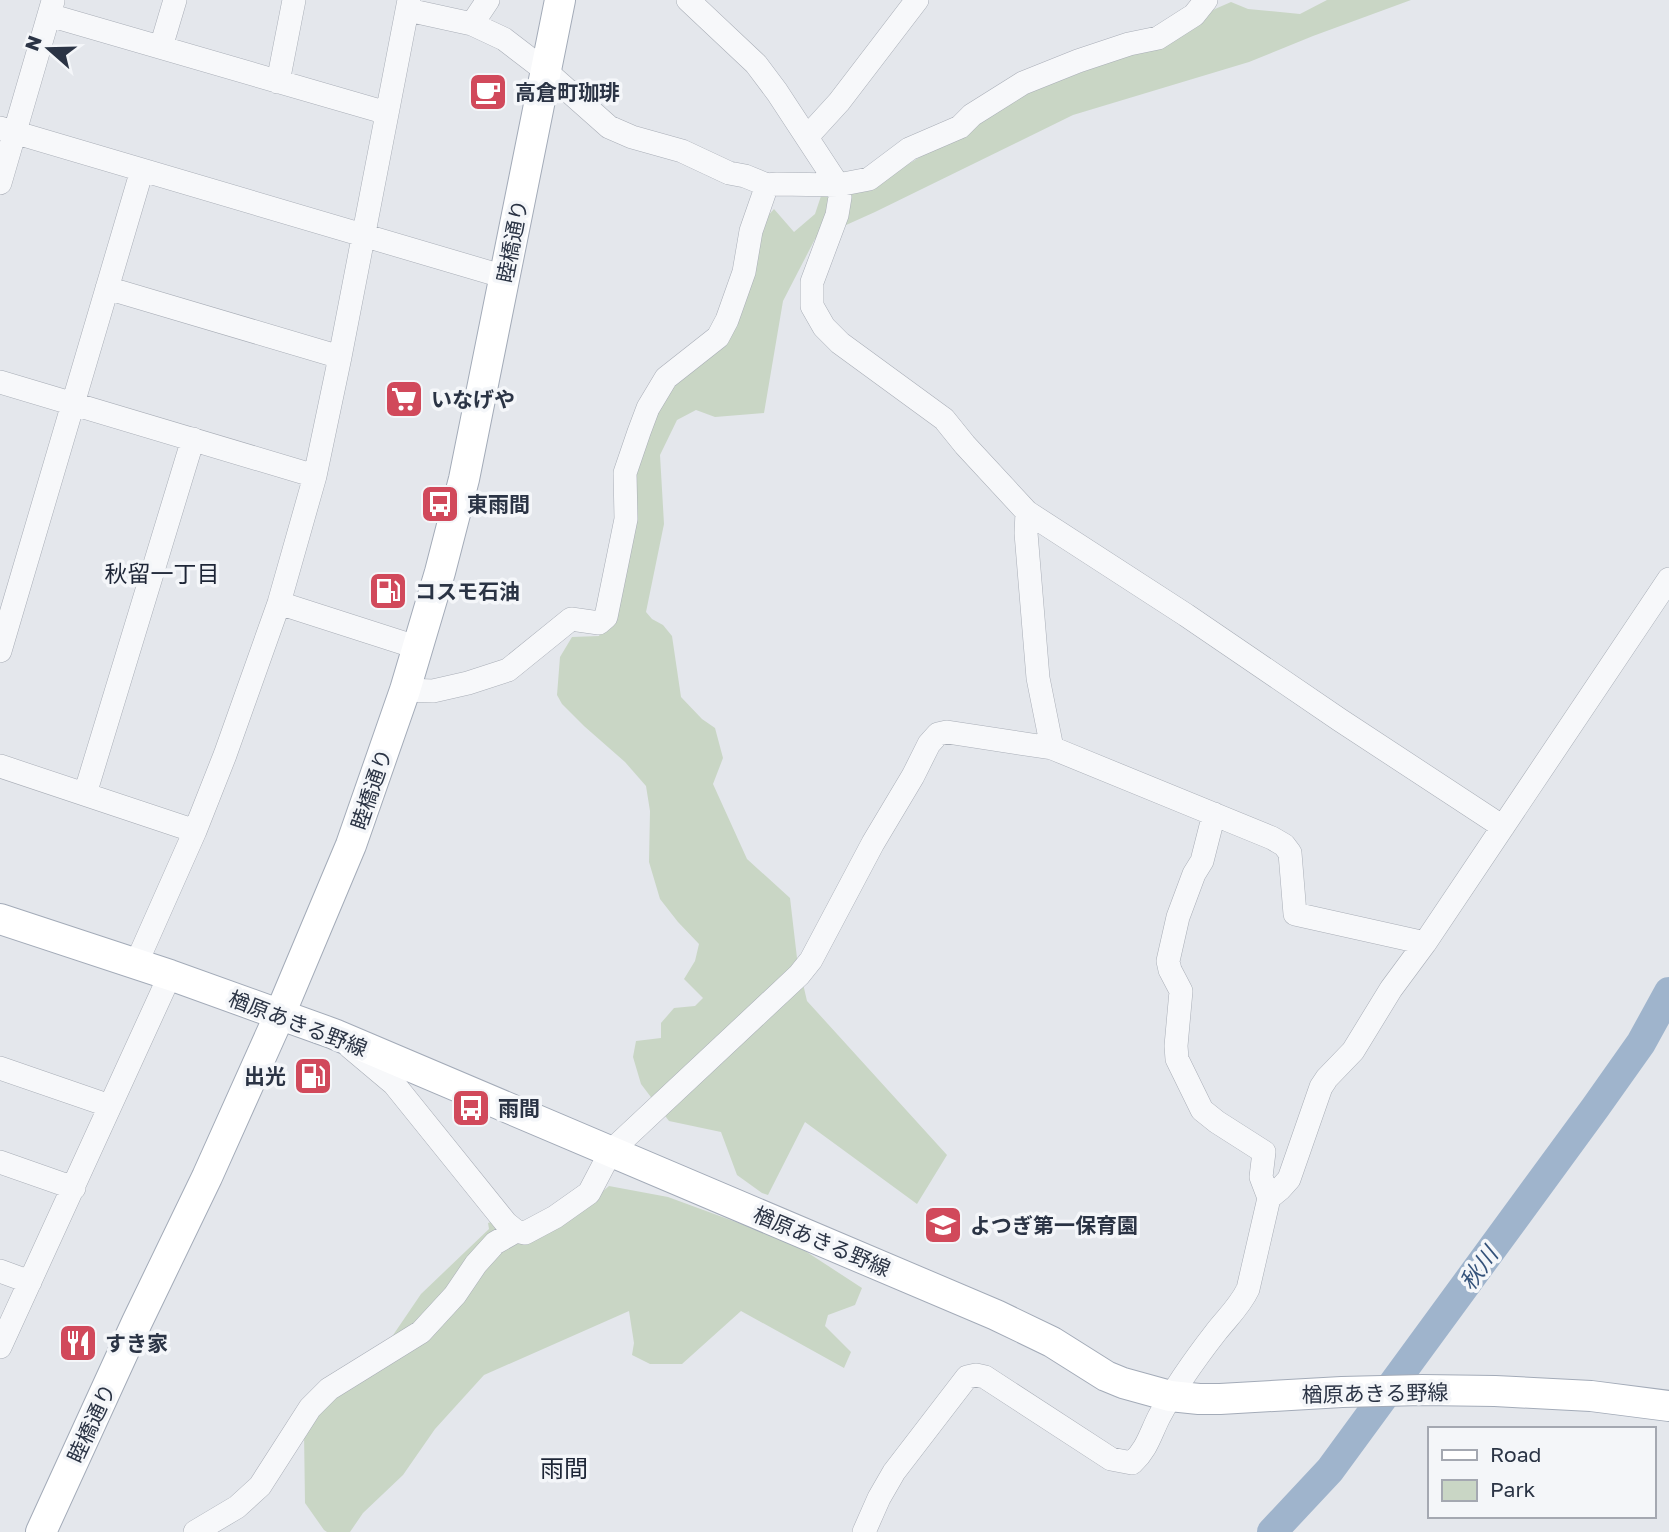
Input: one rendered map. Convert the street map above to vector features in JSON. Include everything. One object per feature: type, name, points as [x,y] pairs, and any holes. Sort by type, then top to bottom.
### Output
[{"type":"main road","name":"睦橋通り","points":[[41,1532],[280,1014],[351,845],[405,690],[419,648],[464,479],[560,0]]},
{"type":"main road","name":"楢原あきる野線","points":[[0,919],[170,975],[334,1034],[996,1315],[1052,1342],[1123,1383],[1170,1396],[1199,1399],[1342,1392],[1495,1391],[1591,1396],[1669,1406]]},
{"type":"street","points":[[161,47],[174,0]]},
{"type":"street","points":[[278,82],[294,0]]},
{"type":"street","points":[[472,24],[488,0]]},
{"type":"street","points":[[688,0],[756,64],[838,185],[840,197],[837,215],[812,282],[812,306],[824,327],[840,343],[944,419],[1027,512],[1503,827]]},
{"type":"street","points":[[807,138],[839,102],[917,0]]},
{"type":"street","points":[[136,964],[195,831],[279,603],[315,475],[409,5],[472,24],[504,39],[547,72],[609,127],[632,137],[682,151],[729,173],[767,185],[838,185],[869,179],[909,149],[960,127],[972,115],[1023,83],[1129,44],[1158,38],[1194,15],[1206,0]]},
{"type":"street","points":[[0,183],[7,130],[52,8],[161,47],[387,113]]},
{"type":"street","points":[[7,130],[505,277]]},
{"type":"street","points":[[0,651],[142,170]]},
{"type":"street","points":[[405,690],[433,691],[508,670],[571,619],[600,623],[606,617],[626,519],[625,473],[639,432],[648,408],[666,378],[718,337],[727,320],[744,272],[751,231],[767,185]]},
{"type":"street","points":[[107,288],[340,357]]},
{"type":"street","points":[[0,382],[315,475]]},
{"type":"street","points":[[85,794],[193,439]]},
{"type":"street","points":[[1027,512],[1026,533],[1038,678],[1052,748]]},
{"type":"street","points":[[1269,1198],[1289,1179],[1321,1087],[1353,1051],[1391,989],[1425,943],[1669,579]]},
{"type":"street","points":[[279,603],[419,648]]},
{"type":"street","points":[[334,1034],[394,1084],[506,1223],[516,1231],[525,1233],[555,1217],[589,1193],[611,1151],[799,975],[811,960],[929,744],[937,734],[947,732],[1052,748],[1272,838],[1290,853],[1295,914],[1425,943]]},
{"type":"street","points":[[0,766],[195,831]]},
{"type":"street","points":[[864,1532],[894,1472],[967,1377],[985,1377],[1111,1460],[1132,1462],[1142,1453],[1170,1396],[1242,1301],[1248,1289],[1269,1198],[1261,1177],[1264,1152],[1202,1110],[1177,1059],[1181,991],[1168,961],[1178,917],[1194,874],[1202,861],[1214,814]]},
{"type":"street","points":[[0,1347],[170,975]]},
{"type":"street","points":[[0,1068],[110,1106]]},
{"type":"street","points":[[0,1162],[74,1188]]},
{"type":"street","points":[[195,1532],[237,1507],[260,1486],[310,1408],[329,1389],[421,1332],[455,1295],[475,1264],[495,1244],[516,1231]]},
{"type":"street","points":[[0,1271],[30,1282]]},
{"type":"green space","points":[[1327,0],[1411,0],[1249,62],[1073,115],[815,239],[783,301],[764,413],[715,417],[696,410],[677,420],[660,455],[664,524],[646,612],[672,636],[681,697],[702,719],[715,728],[723,758],[713,784],[747,859],[790,898],[797,958],[807,1001],[947,1155],[917,1204],[805,1122],[768,1195],[762,1193],[737,1175],[721,1132],[669,1121],[641,1084],[633,1057],[636,1041],[661,1038],[661,1023],[674,1008],[695,1006],[703,998],[684,979],[695,961],[699,944],[660,899],[649,862],[650,811],[646,786],[625,762],[562,704],[557,695],[560,657],[572,637],[599,636],[627,549],[632,478],[657,392],[731,328],[757,228],[774,209],[794,232],[815,214],[821,196],[892,174],[1024,94],[1175,37],[1215,9],[1231,2],[1248,9],[1300,14]]},
{"type":"green space","points":[[609,1186],[668,1197],[793,1243],[862,1288],[855,1305],[828,1315],[825,1326],[851,1352],[844,1368],[741,1311],[682,1364],[650,1364],[632,1355],[634,1343],[629,1311],[484,1375],[435,1429],[403,1475],[363,1513],[350,1532],[324,1530],[305,1503],[304,1432],[307,1403],[387,1344],[421,1294],[489,1229],[488,1223],[506,1217],[544,1231],[577,1213]]},
{"type":"waterway","name":"秋川","points":[[1272,1532],[1330,1470],[1595,1108],[1641,1043],[1669,992]]},
{"type":"place","name":"高倉町珈琲","points":[[488,92]]},
{"type":"place","name":"いなげや","points":[[404,399]]},
{"type":"place","name":"東雨間","points":[[440,504]]},
{"type":"place","name":"コスモ石油","points":[[388,591]]},
{"type":"place","name":"出光","points":[[313,1076]]},
{"type":"place","name":"雨間","points":[[471,1108]]},
{"type":"place","name":"よつぎ第一保育園","points":[[943,1225]]},
{"type":"place","name":"すき家","points":[[78,1343]]},
{"type":"district","name":"秋留一丁目","points":[[162,573]]},
{"type":"district","name":"雨間","points":[[564,1467]]}]
